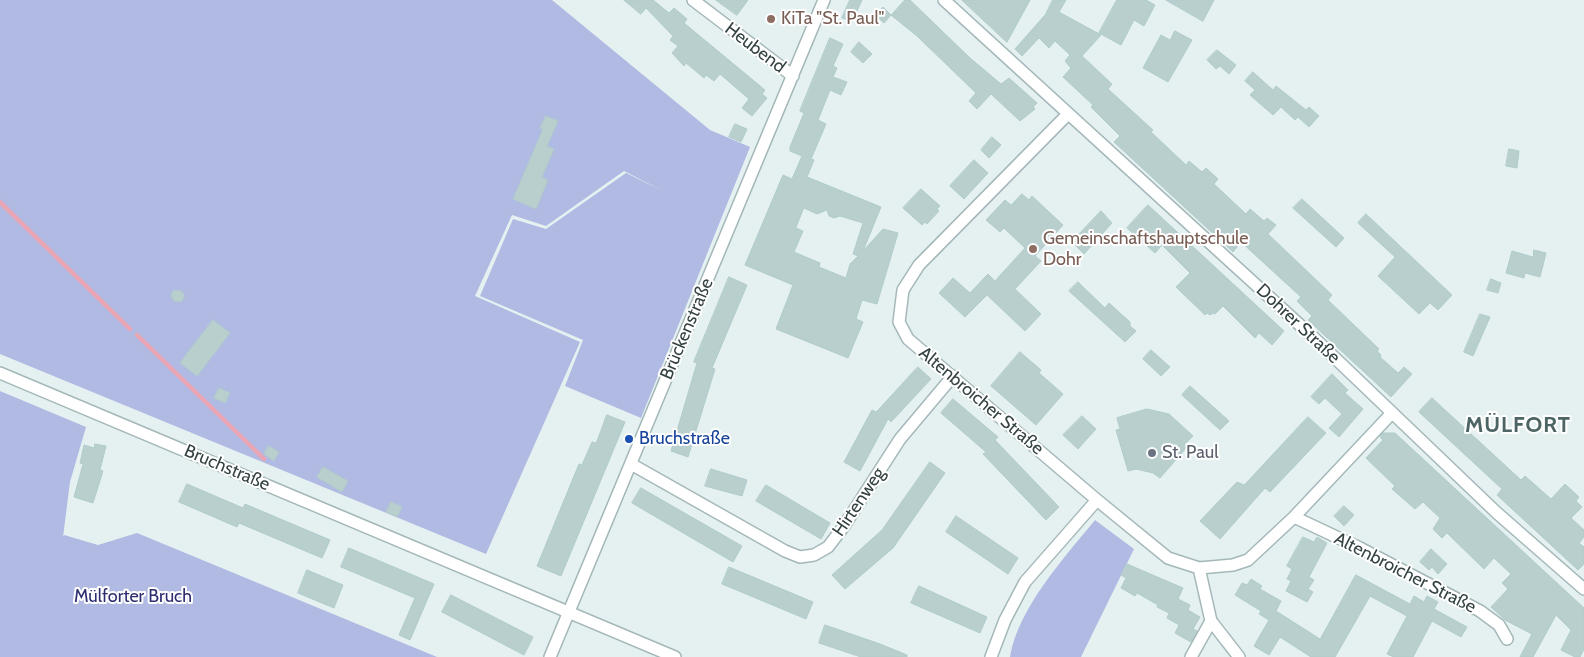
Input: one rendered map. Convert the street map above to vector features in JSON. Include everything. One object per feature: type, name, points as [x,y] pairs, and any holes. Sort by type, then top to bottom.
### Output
[{"type":"street","name":"Heubend","points":[[694,0],[793,76]]},
{"type":"street","name":"Brückenstraße","points":[[550,657],[824,0]]},
{"type":"street","name":"Dohrer Straße","points":[[944,0],[1313,336],[1391,414],[1497,513],[1584,589]]},
{"type":"street","name":"Altenbroicher Straße","points":[[1068,114],[919,265],[903,290],[899,322],[908,340],[1168,558],[1199,568],[1233,565],[1248,560],[1294,517],[1391,414]]},
{"type":"street","name":"Bruchstraße","points":[[0,373],[675,657]]},
{"type":"street","name":"Hirtenweg","points":[[631,464],[785,551],[800,557],[814,555],[828,547],[844,526],[900,439],[953,376]]},
{"type":"street","points":[[990,657],[1005,620],[1025,582],[1097,500]]},
{"type":"street","name":"Altenbroicher Straße","points":[[1294,517],[1360,548],[1480,611],[1499,625],[1507,640]]},
{"type":"street","points":[[1199,568],[1210,621],[1239,657]]},
{"type":"street","points":[[1191,657],[1210,621]]},
{"type":"green space","points":[[0,0],[552,0],[710,130],[750,147],[641,418],[565,386],[583,340],[480,296],[513,219],[546,229],[626,173],[665,192],[624,171],[546,226],[512,215],[475,296],[580,342],[486,554],[0,354]]},
{"type":"green space","name":"Mülforter Bruch","points":[[0,391],[86,427],[70,482],[63,537],[64,535],[98,545],[137,533],[437,657],[0,657]]},
{"type":"green space","points":[[1095,520],[1134,549],[1081,657],[1010,657],[1022,620],[1032,602]]},
{"type":"building","points":[[624,0],[653,0],[669,13],[674,8],[687,19],[684,23],[765,90],[762,94],[767,98],[752,116],[742,108],[749,99],[720,74],[714,81],[706,75],[704,78],[686,63],[684,66],[672,53],[678,46],[670,40],[673,36],[646,8],[641,14]]},
{"type":"building","points":[[716,0],[748,0],[737,15]]},
{"type":"building","points":[[850,0],[862,0],[852,22],[842,18]]},
{"type":"building","points":[[905,0],[910,0],[970,58],[1001,84],[1009,78],[1037,103],[1033,107],[1035,109],[1020,121],[991,94],[977,109],[969,101],[976,93],[917,36],[891,15]]},
{"type":"building","points":[[962,0],[1030,0],[1007,42]]},
{"type":"building","points":[[1053,0],[1066,0],[1059,12],[1101,35],[1082,56],[1112,84],[1108,89],[1153,130],[1151,132],[1186,165],[1189,161],[1202,172],[1206,168],[1218,179],[1214,184],[1246,214],[1250,209],[1264,221],[1267,218],[1276,225],[1268,234],[1332,295],[1328,300],[1379,349],[1377,351],[1381,355],[1380,357],[1398,373],[1404,367],[1412,374],[1391,397],[1308,320],[1312,316],[1297,301],[1301,297],[1241,242],[1233,252],[1114,142],[1120,136],[1091,107],[1093,105],[1063,77],[1071,68],[1065,61],[1070,55],[1055,41],[1049,48],[1039,38],[1022,56],[1015,49],[1045,15]]},
{"type":"building","points":[[1117,0],[1146,0],[1155,5],[1144,26],[1134,20],[1121,45],[1099,33]]},
{"type":"building","points":[[1166,0],[1214,0],[1203,21]]},
{"type":"building","points":[[883,7],[891,15],[884,23],[875,15]]},
{"type":"building","points":[[1175,31],[1192,40],[1168,82],[1143,68],[1161,35],[1170,40]]},
{"type":"building","points":[[830,38],[843,44],[833,66],[837,68],[833,77],[847,82],[841,95],[830,90],[818,120],[826,124],[811,159],[814,160],[807,177],[881,207],[863,251],[883,229],[898,233],[877,304],[862,300],[856,319],[863,322],[848,358],[776,329],[793,285],[745,265],[783,175],[792,179],[802,156],[790,151],[804,113],[800,111]],"holes":[[[804,208],[817,214],[827,210],[829,216],[834,218],[840,216],[863,223],[853,254],[858,256],[850,264],[846,278],[819,267],[820,263],[794,252],[803,231],[796,228]]]},
{"type":"building","points":[[859,42],[872,54],[863,63],[851,52]]},
{"type":"building","points":[[1217,50],[1236,65],[1229,74],[1220,66],[1216,69],[1207,60]]},
{"type":"building","points":[[1253,72],[1273,90],[1276,86],[1306,110],[1309,107],[1319,116],[1309,127],[1298,117],[1295,120],[1281,107],[1273,115],[1250,95],[1255,90],[1245,81]]},
{"type":"building","points":[[546,116],[558,121],[547,146],[554,149],[542,177],[548,180],[536,209],[513,199],[543,129],[540,128]]},
{"type":"building","points":[[735,124],[747,129],[741,142],[729,137]]},
{"type":"building","points":[[992,137],[1001,145],[989,158],[981,150]]},
{"type":"building","points":[[1509,149],[1519,151],[1517,168],[1506,166]]},
{"type":"building","points":[[974,160],[988,173],[964,199],[950,186]]},
{"type":"building","points":[[921,189],[940,206],[937,209],[939,211],[927,224],[925,222],[922,225],[903,208]]},
{"type":"building","points":[[1022,194],[1029,200],[1032,196],[1063,225],[1035,256],[1041,261],[1015,289],[1041,314],[1025,331],[987,295],[965,317],[939,293],[953,278],[970,293],[988,274],[995,281],[1025,248],[1004,228],[1000,232],[986,220],[1005,200],[1011,205]]},
{"type":"building","points":[[1302,199],[1344,238],[1336,247],[1293,208]]},
{"type":"building","points":[[1148,205],[1284,331],[1272,345],[1259,333],[1255,338],[1223,306],[1215,314],[1210,315],[1207,313],[1205,315],[1176,287],[1190,273],[1162,245],[1155,253],[1127,228]]},
{"type":"building","points":[[1101,211],[1112,223],[1084,254],[1072,242]]},
{"type":"building","points":[[1366,214],[1452,295],[1438,310],[1430,303],[1419,314],[1378,276],[1395,257],[1358,223]]},
{"type":"building","points":[[1534,250],[1546,253],[1540,277],[1525,273],[1524,278],[1506,273],[1512,251],[1533,257]]},
{"type":"building","points":[[729,277],[747,285],[712,368],[715,369],[688,457],[671,451],[697,363],[694,362]]},
{"type":"building","points":[[1491,279],[1501,283],[1498,293],[1487,290]]},
{"type":"building","points":[[1078,282],[1105,308],[1109,303],[1130,322],[1130,326],[1136,331],[1125,342],[1069,291]]},
{"type":"building","points":[[174,290],[181,291],[185,296],[181,302],[174,301],[171,296]]},
{"type":"building","points":[[1480,314],[1490,317],[1473,356],[1464,352]]},
{"type":"building","points":[[213,320],[230,333],[197,376],[180,363]]},
{"type":"building","points":[[1151,350],[1170,367],[1161,376],[1143,359]]},
{"type":"building","points":[[1020,352],[1041,370],[1039,373],[1063,394],[1036,425],[991,386]]},
{"type":"building","points":[[918,367],[931,379],[891,422],[888,419],[860,471],[844,462],[872,410],[876,412]]},
{"type":"building","points":[[1332,374],[1348,390],[1345,393],[1363,409],[1339,437],[1329,428],[1342,414],[1325,398],[1319,404],[1311,397]]},
{"type":"building","points":[[1190,386],[1229,421],[1220,430],[1182,395]]},
{"type":"building","points":[[219,388],[230,393],[225,403],[214,398]]},
{"type":"building","points":[[1432,398],[1521,480],[1525,476],[1551,499],[1565,484],[1579,497],[1576,501],[1582,507],[1571,518],[1584,530],[1584,537],[1579,543],[1584,547],[1584,564],[1578,570],[1497,495],[1502,489],[1419,412]]},
{"type":"building","points":[[953,399],[998,437],[995,440],[1059,507],[1046,520],[983,454],[986,452],[941,413]]},
{"type":"building","name":"St. Paul","points":[[1147,409],[1169,414],[1193,436],[1184,445],[1187,447],[1160,478],[1153,473],[1136,469],[1128,471],[1116,430],[1120,429],[1117,418]]},
{"type":"building","points":[[607,415],[625,422],[561,576],[537,566],[579,464],[582,465],[592,442],[596,443]]},
{"type":"building","points":[[1082,416],[1096,429],[1078,449],[1063,435]]},
{"type":"building","points":[[1308,417],[1326,433],[1270,492],[1265,488],[1220,539],[1200,521],[1237,482],[1244,485]]},
{"type":"building","points":[[1383,433],[1395,433],[1584,608],[1584,649],[1580,657],[1575,657],[1561,650],[1571,630],[1556,615],[1533,657],[1520,657],[1532,634],[1505,620],[1491,607],[1508,589],[1502,583],[1511,574],[1494,558],[1484,569],[1447,533],[1442,538],[1433,529],[1440,518],[1423,502],[1415,509],[1392,489],[1395,486],[1366,458],[1383,440],[1380,437]]},
{"type":"building","points":[[95,444],[106,446],[100,470],[103,471],[93,503],[74,497],[83,464],[80,463],[84,445],[94,448]]},
{"type":"building","points":[[269,446],[279,452],[274,461],[264,454]]},
{"type":"building","points":[[930,462],[945,473],[893,548],[845,589],[832,575],[882,530]]},
{"type":"building","points":[[323,467],[348,481],[342,492],[317,477]]},
{"type":"building","points":[[711,469],[747,480],[742,496],[705,486]]},
{"type":"building","points":[[187,484],[243,508],[245,504],[330,540],[322,558],[239,523],[237,527],[179,502]]},
{"type":"building","points":[[766,485],[830,523],[821,539],[756,501]]},
{"type":"building","points":[[641,488],[742,546],[733,562],[632,503]]},
{"type":"building","points":[[391,502],[402,507],[397,517],[386,512]]},
{"type":"building","points":[[1344,506],[1354,515],[1344,526],[1334,516]]},
{"type":"building","points":[[956,516],[1018,558],[1008,574],[946,532]]},
{"type":"building","points":[[1303,537],[1314,542],[1317,537],[1327,543],[1309,577],[1314,580],[1308,589],[1313,592],[1307,602],[1286,591],[1291,581],[1287,579],[1292,569],[1287,566]]},
{"type":"building","points":[[349,548],[434,584],[410,640],[399,635],[415,598],[341,567]]},
{"type":"building","points":[[1431,549],[1447,564],[1438,574],[1432,567],[1429,570],[1420,562]]},
{"type":"building","points":[[1127,564],[1183,588],[1178,599],[1190,605],[1188,610],[1200,617],[1193,629],[1197,631],[1191,642],[1175,633],[1179,625],[1167,618],[1169,613],[1137,593],[1135,596],[1121,588],[1126,578],[1121,575]]},
{"type":"building","points":[[729,567],[813,602],[806,619],[722,584]]},
{"type":"building","points":[[307,570],[343,585],[334,608],[298,593]]},
{"type":"building","points":[[1356,575],[1410,604],[1414,596],[1424,602],[1427,596],[1438,602],[1434,609],[1467,627],[1461,637],[1432,621],[1413,657],[1394,657],[1387,654],[1407,616],[1370,596],[1335,657],[1311,657],[1280,637],[1269,655],[1254,646],[1269,620],[1259,614],[1261,611],[1235,595],[1242,583],[1247,585],[1251,579],[1262,586],[1260,589],[1281,601],[1276,611],[1320,639]]},
{"type":"building","points":[[919,586],[987,617],[980,633],[911,603]]},
{"type":"building","points":[[451,595],[533,637],[524,655],[442,612]]},
{"type":"building","points":[[825,625],[880,644],[907,655],[907,657],[861,657],[819,643]]},
{"type":"waterway","points":[[0,202],[130,329]]},
{"type":"waterway","points":[[137,335],[264,459]]},
{"type":"place","name":"KiTa \"St. Paul\"","points":[[771,19]]},
{"type":"place","name":"Gemeinschaftshauptschule Dohr","points":[[1033,249]]},
{"type":"place","name":"Bruchstraße","points":[[629,439]]},
{"type":"place","name":"St. Paul","points":[[1152,453]]},
{"type":"district","name":"MÜLFORT","points":[[1518,426]]}]
